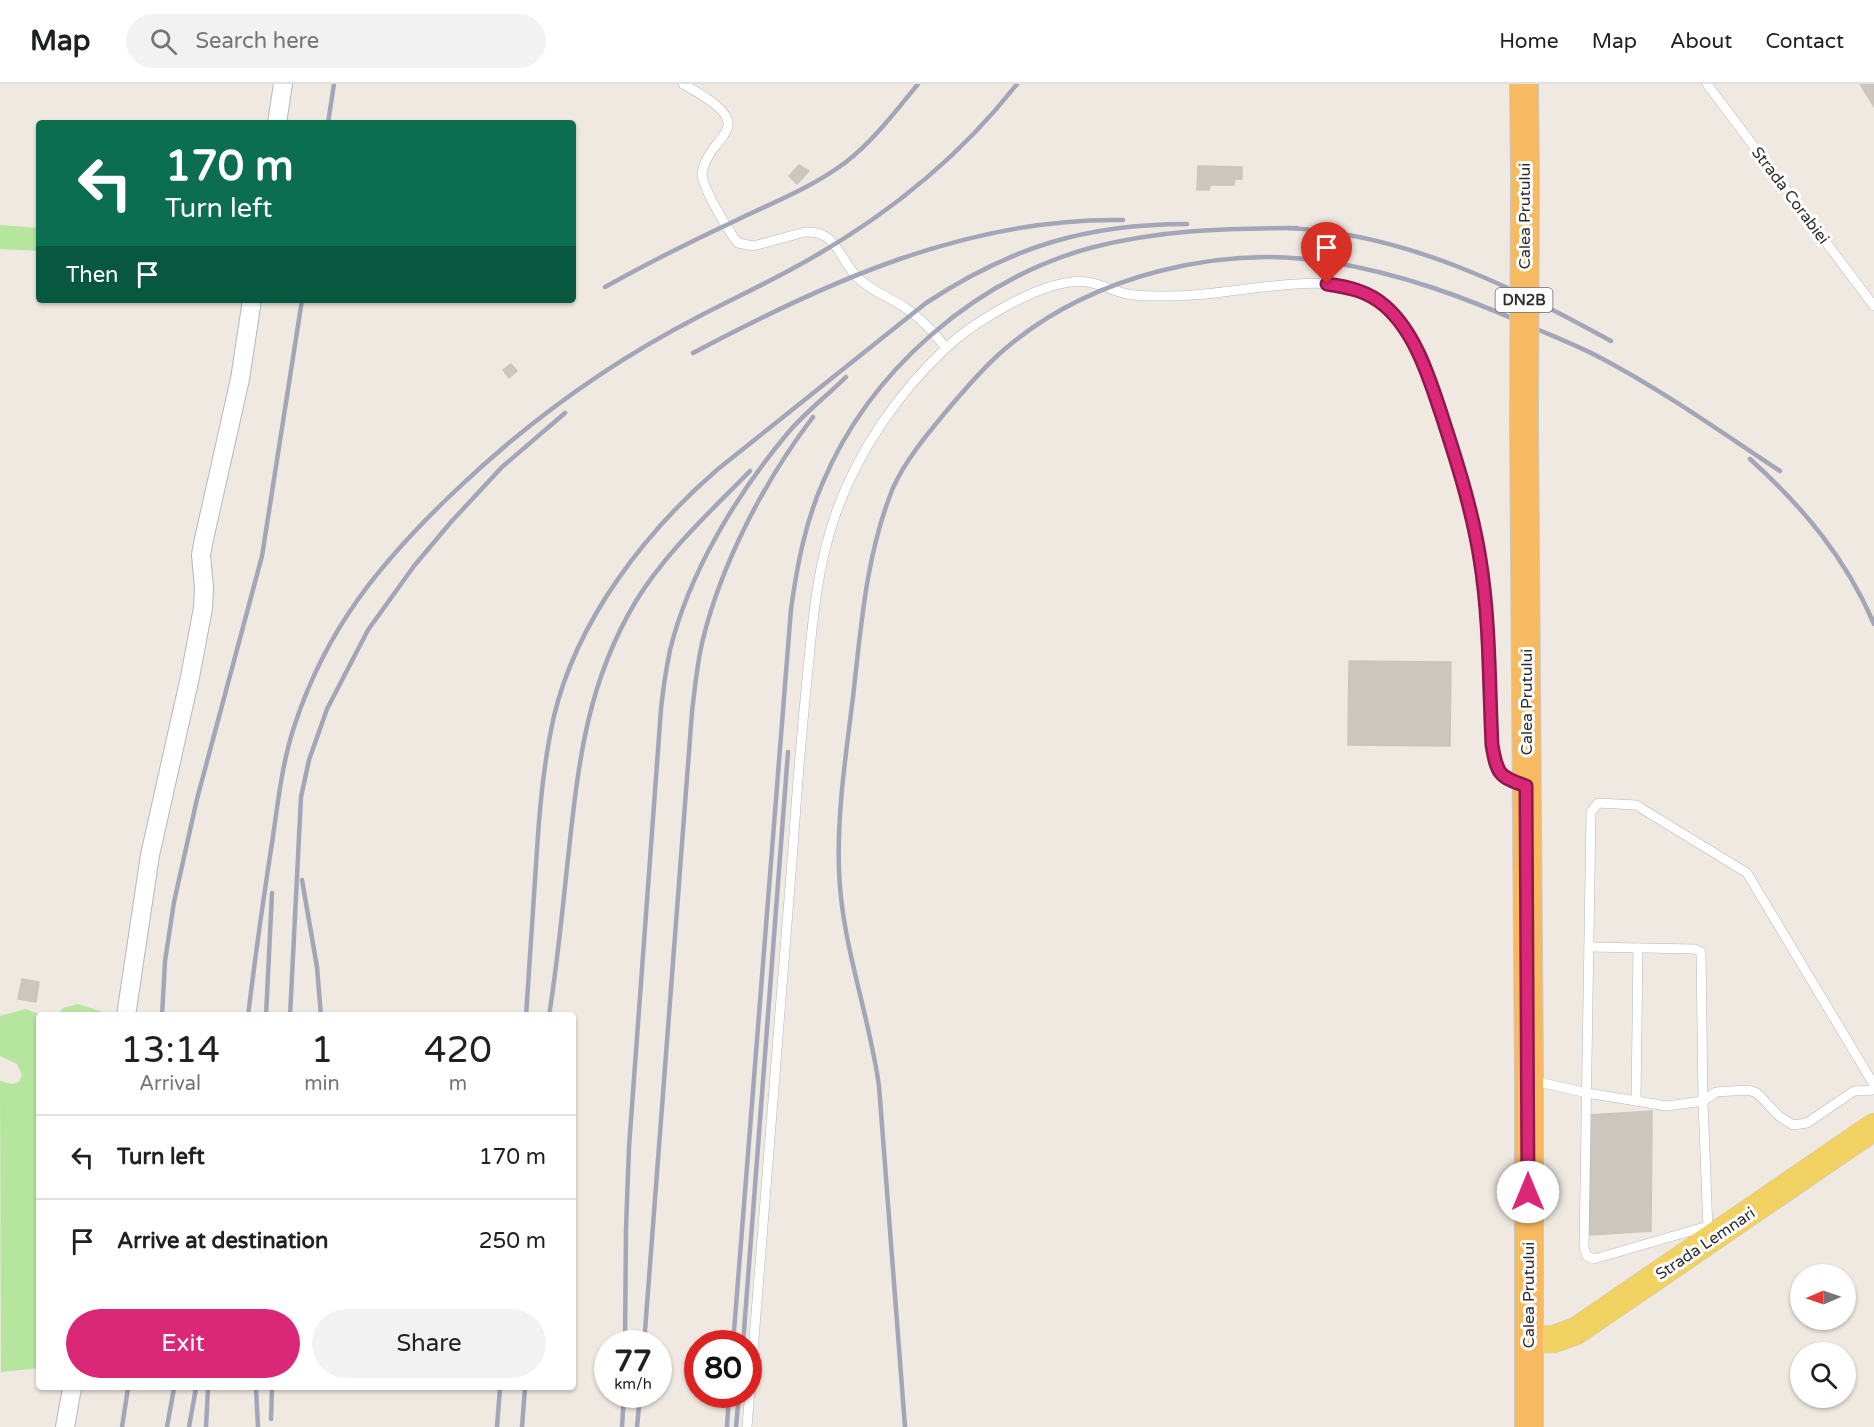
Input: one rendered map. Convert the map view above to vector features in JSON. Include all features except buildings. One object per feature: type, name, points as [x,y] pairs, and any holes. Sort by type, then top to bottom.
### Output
[{"type":"highway","name":"Calea Prutului","points":[[1524,84],[1529,1080],[1528,1340],[1533,1425]]},
{"type":"main road","name":"Strada Lemnari","points":[[1528,1340],[1554,1340],[1576,1331],[1708,1233],[1874,1127]]},
{"type":"street","points":[[277,120],[283,84]]},
{"type":"street","points":[[127,1012],[150,855],[203,608],[201,555],[240,379],[252,303]]},
{"type":"street","points":[[65,1427],[72,1390]]},
{"type":"lane","points":[[683,84],[724,111],[728,120],[728,128],[709,156],[703,168],[702,177],[719,213],[738,243],[753,246],[805,232],[824,236],[835,243],[859,279],[876,293],[914,313],[946,348]]},
{"type":"lane","name":"Strada Corabiei","points":[[1707,84],[1874,306]]},
{"type":"lane","points":[[747,1427],[797,784],[813,614],[822,559],[836,512],[856,467],[881,423],[946,348],[976,324],[1004,308],[1044,289],[1079,281],[1094,283],[1131,295],[1181,297],[1303,283],[1327,284],[1353,288],[1386,306],[1405,329],[1420,355],[1464,488],[1480,560],[1485,606],[1492,745],[1495,761],[1497,769],[1510,781],[1526,786]]},
{"type":"lane","points":[[1589,947],[1695,949],[1701,952],[1702,1101],[1708,1233],[1594,1259],[1587,1256],[1584,1248],[1591,812],[1598,803],[1636,805],[1747,873],[1874,1085]]},
{"type":"lane","points":[[1636,1101],[1638,948]]},
{"type":"lane","points":[[1529,1080],[1587,1093],[1667,1106],[1702,1101],[1716,1092],[1748,1090],[1757,1093],[1779,1116],[1793,1125],[1807,1122],[1854,1091],[1874,1090]]},
{"type":"green space","points":[[0,225],[36,228],[36,251],[0,249]]},
{"type":"green space","points":[[78,1004],[103,1012],[60,1012],[63,1008]]},
{"type":"green space","points":[[26,1009],[36,1013],[36,1368],[1,1372],[0,1081],[12,1084],[19,1082],[22,1075],[17,1064],[0,1056],[0,1016]]},
{"type":"railway","points":[[328,120],[334,84]]},
{"type":"railway","points":[[605,287],[687,244],[793,194],[833,171],[875,135],[918,84]]},
{"type":"railway","points":[[249,1012],[278,798],[295,724],[308,689],[340,626],[380,571],[427,519],[481,467],[569,396],[664,335],[822,252],[884,212],[968,140],[1017,84]]},
{"type":"railway","points":[[693,353],[795,302],[900,259],[955,242],[1010,230],[1066,222],[1123,220]]},
{"type":"railway","points":[[526,1012],[540,809],[554,716],[579,646],[617,580],[640,550],[665,521],[718,469],[926,303],[957,284],[988,267],[1050,242],[1116,228],[1187,224]]},
{"type":"railway","points":[[1288,228],[1331,232],[1415,251],[1496,282],[1611,341]]},
{"type":"railway","points":[[734,1330],[791,609],[799,561],[811,513],[843,441],[868,403],[931,335],[967,307],[1006,282],[1047,263],[1090,248],[1141,237],[1219,230],[1297,228]]},
{"type":"railway","points":[[905,1427],[879,1086],[850,951],[841,897],[839,869],[841,805],[862,618],[876,539],[884,513],[898,477],[911,456],[976,377],[1006,348],[1040,323],[1077,302],[1117,284],[1158,271],[1201,262],[1244,258],[1287,258],[1329,262],[1382,273],[1433,288],[1483,306],[1583,349],[1668,397],[1780,471]]},
{"type":"railway","points":[[162,1012],[165,961],[174,902],[197,799],[262,556],[302,303]]},
{"type":"railway","points":[[625,1330],[629,1147],[661,709],[670,650],[689,592],[716,536],[733,509],[787,434],[846,377]]},
{"type":"railway","points":[[290,1012],[301,797],[309,760],[327,709],[368,630],[414,566],[502,467],[565,413]]},
{"type":"railway","points":[[645,1330],[692,712],[699,657],[711,610],[733,552],[778,467],[813,417]]},
{"type":"railway","points":[[1750,459],[1805,514],[1821,534],[1850,577],[1874,624]]},
{"type":"railway","points":[[550,1012],[582,752],[596,691],[607,661],[620,631],[648,583],[689,533],[750,471]]},
{"type":"railway","points":[[744,1330],[788,752]]},
{"type":"railway","points":[[302,880],[317,967],[321,1012]]},
{"type":"railway","points":[[266,1012],[272,893]]},
{"type":"railway","points":[[122,1427],[128,1390]]},
{"type":"railway","points":[[167,1427],[174,1390]]},
{"type":"railway","points":[[189,1427],[196,1390]]},
{"type":"railway","points":[[206,1427],[208,1390]]},
{"type":"railway","points":[[256,1390],[258,1427]]},
{"type":"railway","points":[[271,1419],[272,1390]]},
{"type":"railway","points":[[497,1427],[500,1390]]},
{"type":"railway","points":[[522,1427],[525,1390]]},
{"type":"railway","points":[[622,1427],[623,1408]]},
{"type":"railway","points":[[637,1427],[639,1408]]},
{"type":"railway","points":[[727,1427],[728,1408]]},
{"type":"railway","points":[[736,1427],[738,1408]]},
{"type":"route","points":[[1327,284],[1353,288],[1370,296],[1386,306],[1405,329],[1420,355],[1434,393],[1467,499],[1480,560],[1485,606],[1494,757],[1497,769],[1510,781],[1526,786],[1528,1192]]}]
